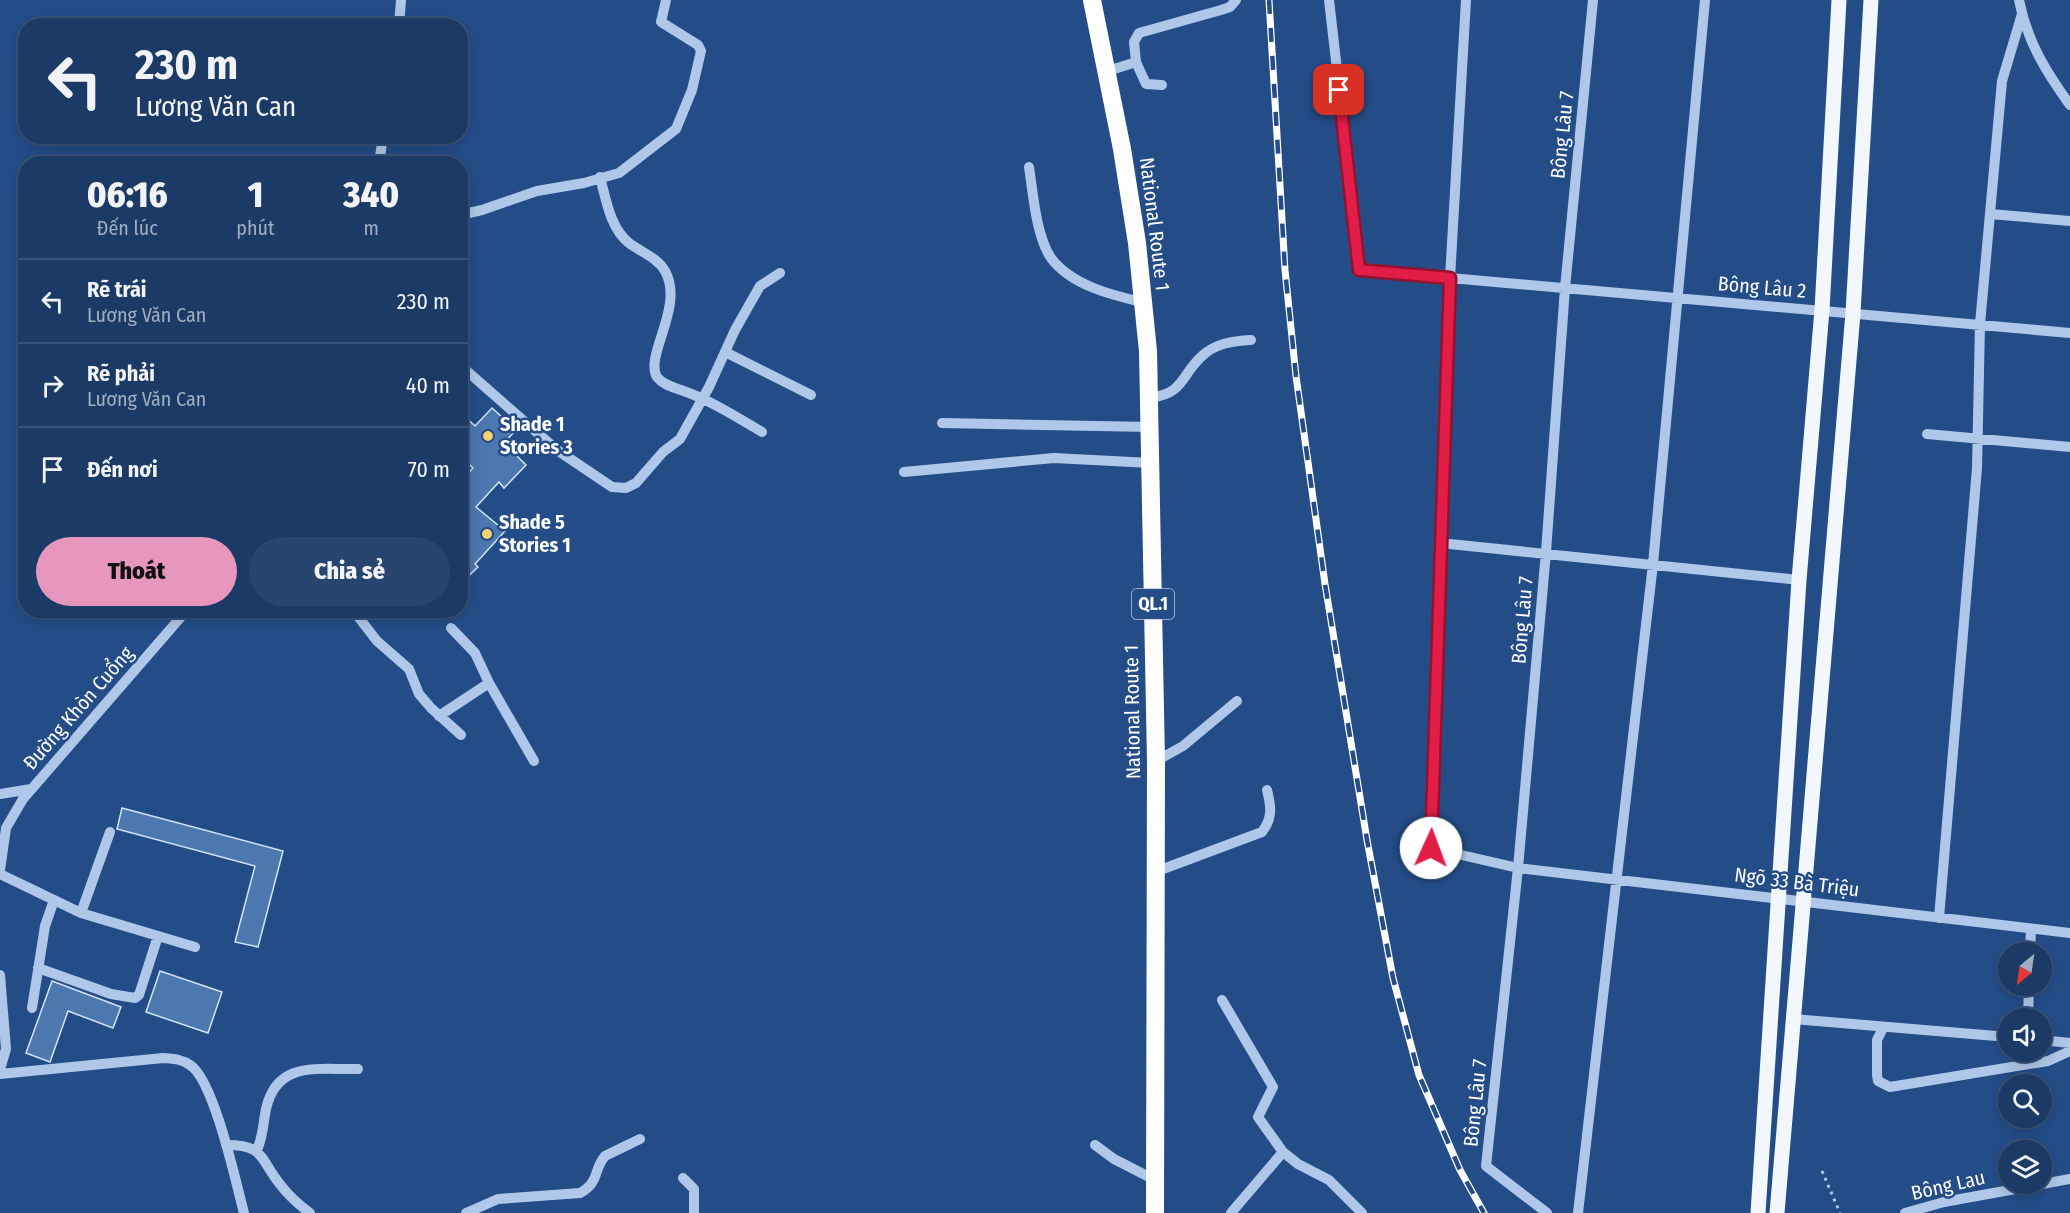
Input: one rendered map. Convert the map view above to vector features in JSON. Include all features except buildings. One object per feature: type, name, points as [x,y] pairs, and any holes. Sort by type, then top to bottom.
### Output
[{"type":"highway","name":"National Route 1","points":[[1092,0],[1108,71],[1137,243],[1150,398],[1155,761],[1155,1213]]},
{"type":"main road","points":[[1758,1213],[1799,580],[1822,310],[1839,0]]},
{"type":"main road","points":[[1777,1213],[1853,313],[1871,0]]},
{"type":"street","points":[[399,18],[401,0]]},
{"type":"street","points":[[468,213],[537,190],[584,183],[619,173],[676,129],[682,117],[701,51],[698,45],[661,22],[666,0]]},
{"type":"street","points":[[1162,85],[1146,84],[1136,62],[1134,42],[1139,33],[1230,7],[1236,0]]},
{"type":"street","name":"Bông Lâu 2","points":[[1329,0],[1359,270],[2070,333]]},
{"type":"street","points":[[1466,0],[1450,278],[1440,543],[1546,552],[1799,580]]},
{"type":"street","name":"Bông Lâu 7","points":[[1547,1213],[1486,1166],[1518,868],[1546,552],[1565,288],[1593,0]]},
{"type":"street","points":[[1578,1213],[1653,564],[1705,0]]},
{"type":"street","points":[[2019,0],[2026,35],[2049,76],[2070,105]]},
{"type":"street","points":[[1939,918],[1978,440],[1980,324],[2002,81],[2022,14]]},
{"type":"street","points":[[1108,71],[1136,62]]},
{"type":"street","points":[[1029,167],[1034,202],[1050,257],[1066,272],[1089,285],[1112,295],[1142,302]]},
{"type":"street","points":[[600,177],[614,222],[621,235],[658,262],[666,272],[670,304],[653,363],[657,376],[666,385],[703,397],[762,432]]},
{"type":"street","points":[[1990,214],[2070,221]]},
{"type":"street","points":[[468,372],[557,450],[612,487],[626,488],[636,483],[663,452],[680,439],[760,286],[780,273]]},
{"type":"street","points":[[1150,398],[1175,391],[1203,355],[1216,347],[1230,341],[1251,340]]},
{"type":"street","points":[[725,352],[811,395]]},
{"type":"street","points":[[942,423],[1151,427]]},
{"type":"street","points":[[1927,434],[2070,447]]},
{"type":"street","points":[[904,472],[1054,458],[1151,463]]},
{"type":"street","name":"Ngõ 33 Bà Triệu","points":[[1440,543],[1431,848],[1518,868],[2070,933]]},
{"type":"street","name":"Đường Khòn Cuổng","points":[[0,872],[6,828],[31,789],[180,618]]},
{"type":"street","points":[[359,618],[377,641],[409,669],[419,694],[461,735]]},
{"type":"street","points":[[451,628],[475,653],[489,683],[534,761]]},
{"type":"street","points":[[440,716],[489,683]]},
{"type":"street","points":[[1155,761],[1183,746],[1238,701]]},
{"type":"street","points":[[0,794],[31,789]]},
{"type":"street","points":[[1155,872],[1262,832],[1269,823],[1272,809],[1267,790]]},
{"type":"street","points":[[81,913],[110,832]]},
{"type":"street","points":[[0,872],[81,913],[195,947]]},
{"type":"street","points":[[32,1008],[45,926],[54,900]]},
{"type":"street","points":[[2030,942],[2031,929]]},
{"type":"street","points":[[38,968],[111,994],[135,998],[139,995],[158,936]]},
{"type":"street","points":[[0,975],[6,1049],[0,1069]]},
{"type":"street","points":[[1222,1000],[1273,1087],[1258,1117],[1283,1152],[1298,1164],[1329,1180],[1362,1213]]},
{"type":"street","points":[[1793,1019],[1998,1036]]},
{"type":"street","points":[[1883,1028],[1877,1040],[1877,1076],[1878,1081],[1890,1087],[2049,1061],[2070,1051]]},
{"type":"street","points":[[2052,1041],[2070,1043]]},
{"type":"street","points":[[0,1074],[163,1058],[180,1059],[192,1066],[220,1120],[244,1213]]},
{"type":"street","points":[[257,1150],[269,1101],[284,1077],[293,1071],[358,1069]]},
{"type":"street","points":[[466,1213],[498,1199],[580,1193],[589,1188],[597,1177],[605,1156],[640,1139]]},
{"type":"street","points":[[226,1145],[246,1145],[257,1150],[278,1182],[310,1213]]},
{"type":"street","points":[[1095,1145],[1114,1160],[1155,1180]]},
{"type":"street","points":[[1231,1213],[1283,1152]]},
{"type":"street","points":[[683,1178],[694,1189],[694,1213]]},
{"type":"street","name":"Bông Lau","points":[[1905,1213],[1957,1199],[2070,1179]]},
{"type":"street","points":[[1954,1213],[1957,1199]]},
{"type":"path","points":[[1822,1171],[1840,1213]]},
{"type":"railway","points":[[1269,0],[1285,270],[1296,376],[1325,584],[1367,840],[1393,978],[1419,1075],[1460,1170],[1484,1213]]},
{"type":"place","name":"Shade 1 Stories 3","points":[[488,436]]},
{"type":"place","name":"Shade 5 Stories 1","points":[[487,534]]},
{"type":"route","points":[[1339,90],[1359,270],[1450,278],[1431,848]]}]
